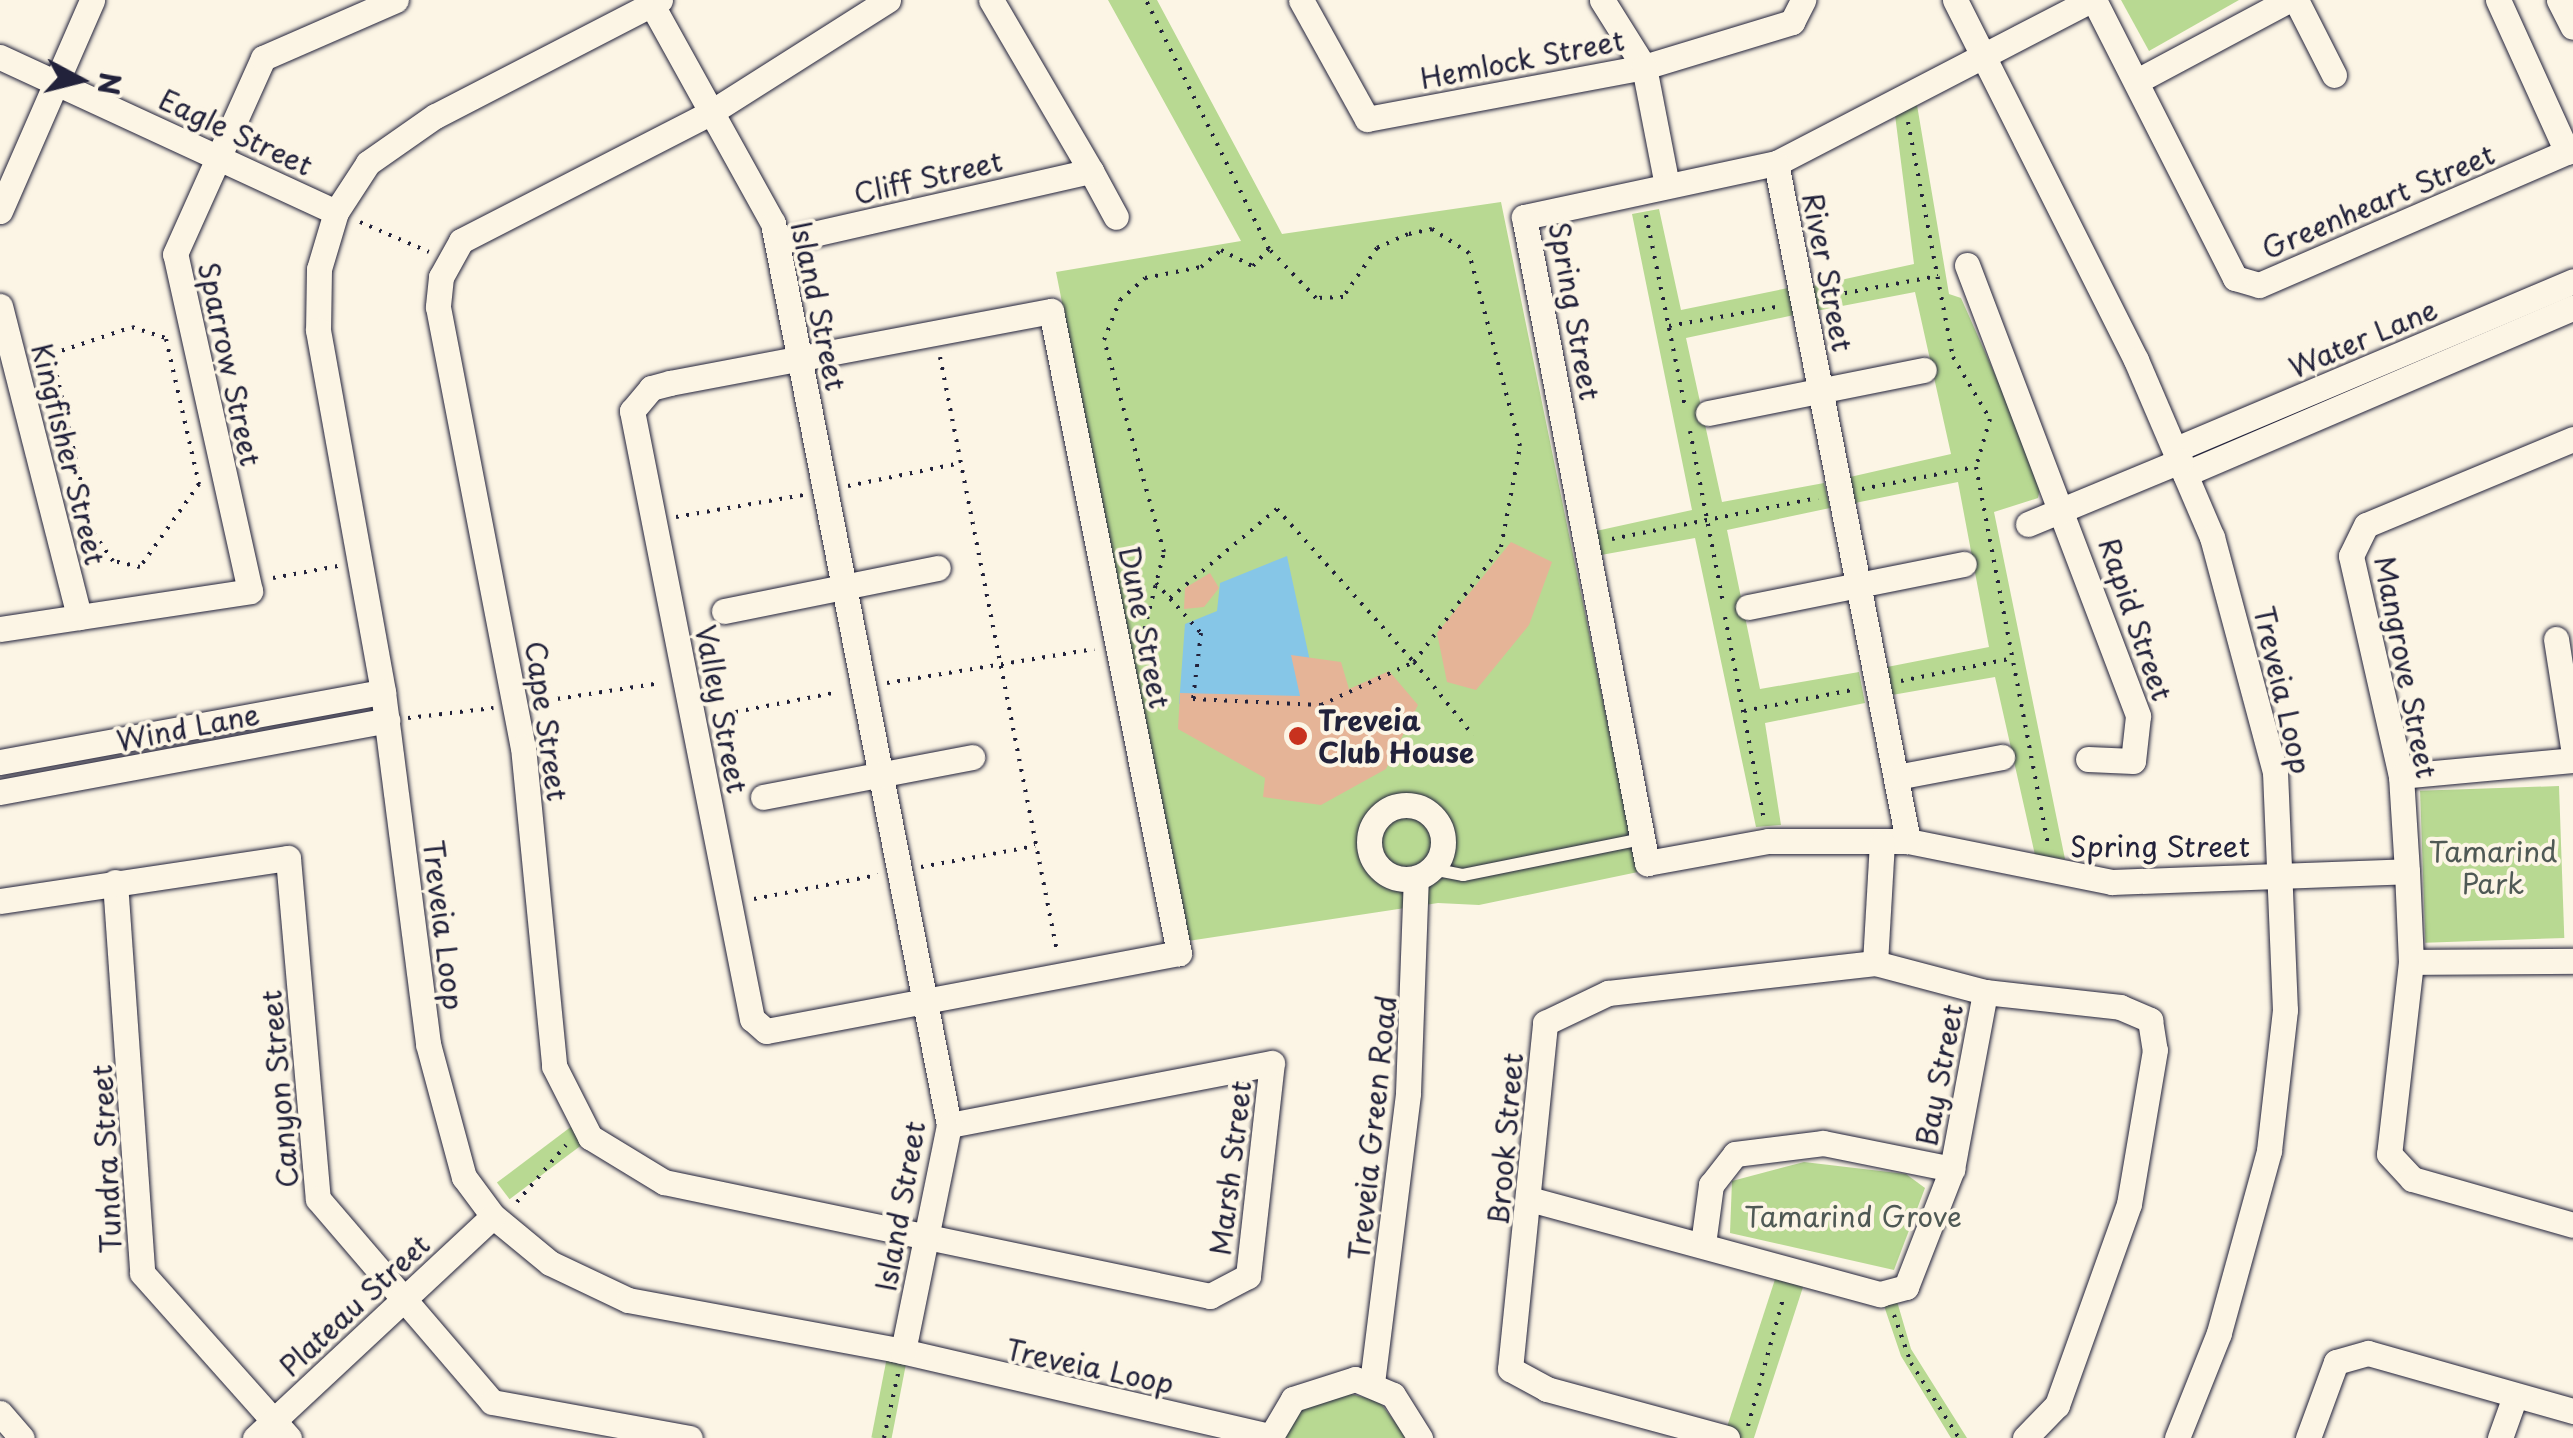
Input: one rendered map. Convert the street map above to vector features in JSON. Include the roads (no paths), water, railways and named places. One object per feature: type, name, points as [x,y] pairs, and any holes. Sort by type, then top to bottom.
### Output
[{"type":"street","points":[[0,210],[92,0]]},
{"type":"street","name":"Sparrow Street","points":[[79,616],[250,590],[175,254],[264,58],[396,0]]},
{"type":"street","points":[[710,113],[888,0]]},
{"type":"street","points":[[991,0],[1116,216]]},
{"type":"street","name":"Hemlock Street","points":[[1301,0],[1367,119],[1644,67],[1792,22],[1803,0]]},
{"type":"street","points":[[1602,0],[1644,67],[1668,186]]},
{"type":"street","name":"Treveia Loop","points":[[1955,0],[1988,57],[2180,462],[2257,686],[2284,876],[2286,1010],[2269,1151],[2219,1333],[2177,1438]]},
{"type":"street","name":"Greenheart Street","points":[[1988,57],[2092,0],[2235,278],[2258,285],[2567,152],[2498,0]]},
{"type":"street","points":[[2136,81],[2292,0],[2334,75]]},
{"type":"street","points":[[2560,0],[2573,27]]},
{"type":"street","name":"Island Street","points":[[656,3],[778,242],[950,1125],[903,1351]]},
{"type":"street","name":"Treveia Loop","points":[[656,3],[436,116],[368,163],[336,212],[318,269],[318,330],[384,692],[439,1108],[464,1176],[496,1219],[550,1264],[628,1300],[903,1351],[1270,1437]]},
{"type":"street","name":"Eagle Street","points":[[0,57],[336,212]]},
{"type":"street","name":"Spring Street","points":[[1988,57],[1904,104],[1776,163],[1524,217],[1588,543],[1631,841],[1647,863],[1768,842],[1908,841],[2054,875],[2284,876]]},
{"type":"street","name":"Cape Street","points":[[710,113],[461,241],[447,260],[438,307],[524,746],[554,1066],[582,1126],[664,1182],[928,1232]]},
{"type":"street","name":"River Street","points":[[1776,163],[1908,841]]},
{"type":"street","name":"Cliff Street","points":[[778,242],[1091,171]]},
{"type":"street","name":"Rapid Street","points":[[1968,265],[2066,512],[2138,716],[2133,761],[2088,759]]},
{"type":"street","name":"Water Lane","points":[[2180,462],[2573,281]]},
{"type":"street","name":"Kingfisher Street","points":[[0,306],[79,616]]},
{"type":"street","name":"Water Lane","points":[[2180,462],[2573,308]]},
{"type":"street","name":"Dune Street","points":[[801,358],[1051,311],[1179,952],[926,1002]]},
{"type":"street","name":"Valley Street","points":[[801,358],[651,388],[632,411],[653,522],[752,1019],[780,1032],[926,1002]]},
{"type":"street","name":"River Street","points":[[1708,413],[1820,394],[1924,370]]},
{"type":"street","name":"Mangrove Street","points":[[2573,438],[2354,538],[2400,776],[2407,871],[2411,962],[2388,1154],[2398,1170],[2573,1225]]},
{"type":"street","name":"Rapid Street","points":[[2028,524],[2066,512],[2180,462]]},
{"type":"street","points":[[1748,606],[1964,564]]},
{"type":"street","points":[[724,611],[938,568]]},
{"type":"street","points":[[0,630],[79,616]]},
{"type":"street","points":[[2556,639],[2573,748]]},
{"type":"street","name":"Wind Lane","points":[[0,762],[384,692]]},
{"type":"street","name":"Wind Lane","points":[[0,792],[388,720]]},
{"type":"street","points":[[763,796],[972,757]]},
{"type":"street","points":[[1898,777],[2002,757]]},
{"type":"street","points":[[2400,776],[2573,760]]},
{"type":"street","points":[[1875,963],[1882,843]]},
{"type":"street","name":"Canyon Street","points":[[0,901],[288,858],[318,1199],[492,1402],[690,1438]]},
{"type":"street","points":[[2284,876],[2407,871]]},
{"type":"street","name":"Treveia Green Road","points":[[1364,1381],[1408,1093],[1416,876]]},
{"type":"street","name":"Tundra Street","points":[[115,882],[142,1273],[273,1432]]},
{"type":"street","points":[[2411,962],[2573,961]]},
{"type":"street","name":"Brook Street","points":[[1727,1438],[1547,1389],[1510,1369],[1533,1200],[1545,1023],[1566,1006],[1787,968],[1875,963],[1985,992],[2120,1007],[2150,1020],[2155,1050],[2129,1204],[2057,1404],[2026,1438]]},
{"type":"street","name":"Bay Street","points":[[1952,1169],[1823,1143],[1734,1154],[1711,1185],[1703,1244],[1791,1271],[1888,1292],[1906,1287],[1952,1169],[1985,992]]},
{"type":"street","name":"Marsh Street","points":[[928,1232],[1226,1293],[1248,1276],[1272,1062],[950,1125]]},
{"type":"street","points":[[1533,1200],[1703,1244]]},
{"type":"street","name":"Plateau Street","points":[[273,1432],[403,1302],[496,1219]]},
{"type":"street","points":[[2308,1438],[2336,1362],[2352,1354],[2573,1411]]},
{"type":"street","points":[[1270,1437],[1312,1386],[1364,1381],[1409,1412],[1420,1438]]},
{"type":"street","points":[[2500,1438],[2515,1396]]},
{"type":"street","points":[[0,1413],[22,1438]]},
{"type":"lane","name":"Treveia Green Road","points":[[1416,876],[1474,874],[1631,841]]},
{"type":"water","points":[[1287,556],[1310,661],[1305,708],[1179,704],[1185,624],[1217,611],[1220,583]]},
{"type":"place","name":"Treveia Club House","points":[[1298,736]]},
{"type":"park label","name":"Tamarind Park","points":[[2493,867]]},
{"type":"park label","name":"Tamarind Grove","points":[[1853,1216]]}]
